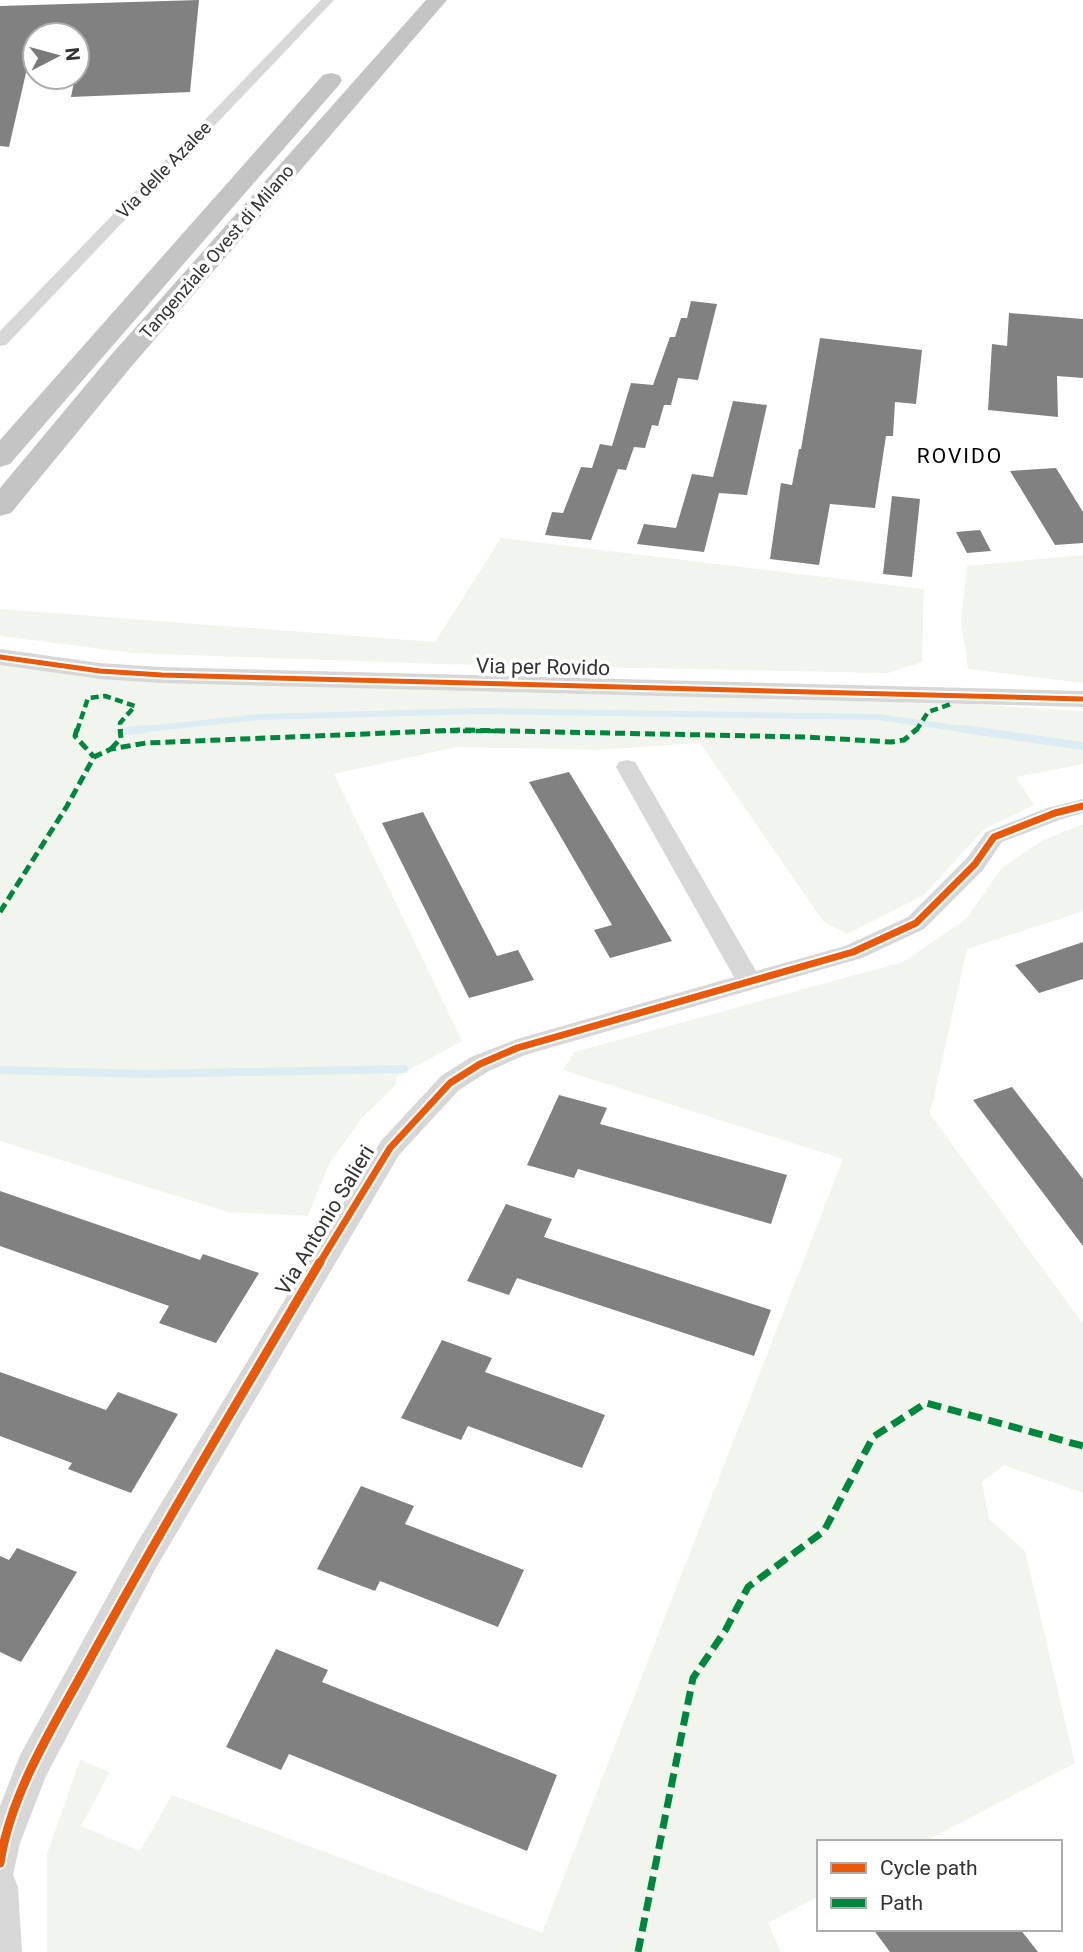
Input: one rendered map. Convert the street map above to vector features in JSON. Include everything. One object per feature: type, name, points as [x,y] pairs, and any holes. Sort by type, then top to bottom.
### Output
[{"type":"highway","name":"Tangenziale Ovest di Milano","points":[[0,507],[121,361],[437,0]]},
{"type":"highway","name":"Tangenziale Ovest di Milano","points":[[0,457],[347,63]]},
{"type":"street","name":"Via delle Azalee","points":[[0,341],[328,0]]},
{"type":"street","name":"Via per Rovido","points":[[2,657],[100,671],[162,675],[1083,699]]},
{"type":"street","points":[[626,767],[749,981]]},
{"type":"street","name":"Via Antonio Salieri","points":[[0,1863],[3,1843],[32,1767],[145,1558],[346,1216],[390,1148],[450,1083],[480,1063],[517,1048],[853,952],[916,923],[975,864],[994,836],[1055,813],[1083,806]]},
{"type":"street","points":[[0,1886],[4,1952]]},
{"type":"shaded area","points":[[501,538],[924,589],[922,662],[888,673],[440,664],[133,653],[0,636],[0,609],[435,642]]},
{"type":"shaded area","points":[[1083,555],[1083,683],[968,669],[961,620],[967,566]]},
{"type":"shaded area","points":[[0,664],[91,678],[967,704],[1083,711],[1083,764],[1016,777],[1034,805],[983,830],[924,895],[847,934],[823,921],[700,743],[596,750],[456,747],[334,774],[462,1041],[396,1077],[396,1085],[362,1118],[329,1164],[308,1216],[228,1212],[0,1141]]},
{"type":"shaded area","points":[[1083,824],[1083,911],[967,949],[930,1114],[1083,1324],[1083,1493],[1004,1465],[982,1482],[989,1519],[1025,1551],[1075,1763],[928,1840],[817,1840],[817,1897],[768,1923],[781,1952],[47,1952],[47,1854],[80,1760],[110,1772],[81,1826],[140,1851],[172,1795],[542,1933],[843,1159],[563,1070],[574,1052],[903,962],[966,919],[1002,868],[1043,840]]},
{"type":"building","points":[[199,0],[190,92],[71,97],[72,91],[91,91],[91,21],[21,21],[22,91],[9,147],[0,146],[0,6]]},
{"type":"building","points":[[691,301],[717,304],[698,380],[678,378],[671,405],[664,405],[658,426],[652,425],[645,448],[634,447],[626,470],[618,469],[591,540],[545,535],[552,512],[563,513],[581,467],[592,468],[600,444],[612,446],[631,383],[653,385],[670,337],[675,337],[681,318],[687,318]]},
{"type":"building","points":[[1009,313],[1083,319],[1083,378],[1057,376],[1058,417],[988,410],[992,344],[1007,346]]},
{"type":"building","points":[[820,338],[922,350],[916,404],[895,402],[893,436],[886,436],[875,508],[830,504],[819,565],[770,559],[781,483],[792,485],[801,449]]},
{"type":"building","points":[[733,401],[767,405],[747,495],[719,493],[704,552],[637,544],[644,524],[676,528],[692,474],[713,477]]},
{"type":"building","points":[[1056,468],[1083,512],[1083,543],[1055,545],[1010,471]]},
{"type":"building","points":[[892,496],[920,499],[912,577],[883,574]]},
{"type":"building","points":[[980,530],[991,551],[967,553],[956,532]]},
{"type":"building","points":[[569,772],[672,941],[610,958],[594,930],[612,925],[529,782]]},
{"type":"building","points":[[423,812],[497,956],[518,950],[534,980],[469,998],[382,823]]},
{"type":"building","points":[[1083,942],[1083,979],[1039,993],[1015,965]]},
{"type":"building","points":[[1012,1087],[1083,1179],[1083,1246],[973,1100]]},
{"type":"building","points":[[559,1095],[607,1108],[600,1124],[787,1175],[771,1224],[578,1169],[574,1178],[527,1165]]},
{"type":"building","points":[[0,1191],[200,1260],[203,1254],[259,1273],[216,1343],[159,1323],[169,1306],[0,1246]]},
{"type":"building","points":[[506,1204],[552,1219],[544,1237],[771,1310],[754,1356],[517,1278],[509,1295],[467,1281]]},
{"type":"building","points":[[442,1340],[492,1358],[485,1372],[605,1415],[582,1468],[468,1426],[461,1440],[401,1418]]},
{"type":"building","points":[[0,1372],[106,1410],[118,1392],[178,1414],[131,1493],[68,1469],[72,1463],[0,1436]]},
{"type":"building","points":[[361,1486],[414,1506],[405,1524],[524,1570],[498,1627],[380,1581],[375,1591],[317,1569]]},
{"type":"building","points":[[17,1548],[77,1572],[21,1662],[0,1652],[0,1556],[9,1560]]},
{"type":"building","points":[[276,1649],[328,1670],[322,1682],[557,1775],[527,1851],[289,1754],[281,1770],[226,1747]]},
{"type":"building","points":[[874,1931],[1022,1931],[1038,1952],[890,1952]]},
{"type":"waterway","points":[[129,731],[259,717],[481,711],[878,717],[976,731]]},
{"type":"waterway","points":[[128,731],[145,729]]},
{"type":"waterway","points":[[964,729],[1083,746]]},
{"type":"waterway","points":[[0,1070],[146,1074],[404,1069]]},
{"type":"marked path","points":[[94,757],[75,736],[88,698],[105,696],[135,706],[120,723],[121,738],[111,749]]},
{"type":"marked path","points":[[0,912],[67,806],[94,757],[111,749],[146,743],[460,730],[805,737],[891,742],[912,736],[928,712],[951,704]]},
{"type":"marked path","points":[[638,1952],[693,1678],[725,1631],[748,1587],[824,1531],[873,1437],[926,1403],[1083,1446]]},
{"type":"cycle path","points":[[0,657],[100,671],[162,675],[1083,699]]},
{"type":"cycle path","points":[[0,1863],[3,1843],[32,1767],[145,1558],[390,1148],[450,1083],[480,1064],[517,1048],[853,952],[916,923],[975,864],[994,837],[1055,813],[1083,806]]},
{"type":"district","name":"ROVIDO","points":[[960,456]]}]
